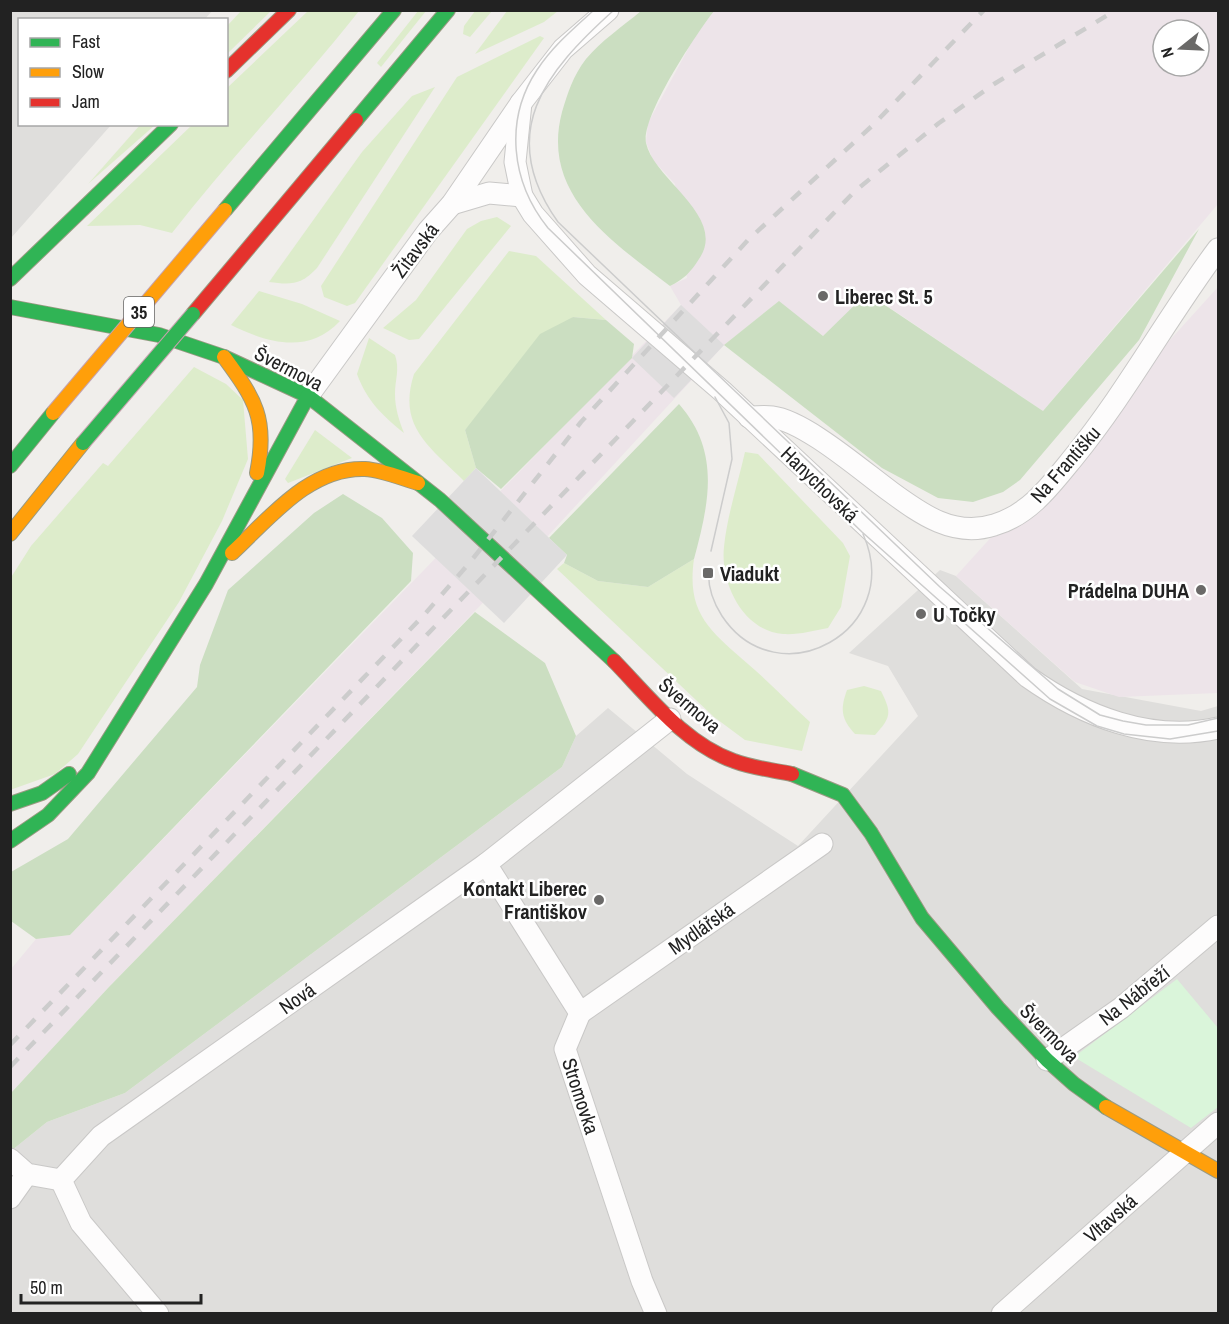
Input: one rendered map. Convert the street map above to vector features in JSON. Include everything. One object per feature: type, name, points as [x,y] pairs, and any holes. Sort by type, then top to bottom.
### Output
[{"type":"main road","points":[[228,69],[289,10]]},
{"type":"main road","name":"35","points":[[10,466],[52,413],[394,10]]},
{"type":"main road","name":"35","points":[[10,534],[83,443],[258,239],[448,10]]},
{"type":"main road","points":[[10,279],[169,126]]},
{"type":"main road","name":"Švermova","points":[[10,307],[159,335],[225,357],[308,396],[418,483],[600,648],[670,719],[701,744],[733,761],[799,776],[843,795],[871,833],[922,918],[998,1008],[1047,1060],[1074,1084],[1107,1107],[1218,1171]]},
{"type":"main road","points":[[215,568],[254,482],[264,444],[262,423],[252,396],[225,357]]},
{"type":"main road","points":[[10,841],[48,815],[88,773],[215,568],[308,396]]},
{"type":"main road","points":[[215,568],[303,490],[340,471],[364,469],[418,483]]},
{"type":"main road","points":[[10,551],[50,485]]},
{"type":"main road","points":[[10,804],[28,801],[57,786],[79,765],[104,748]]},
{"type":"street","name":"Žitavská","points":[[308,396],[428,231],[452,204],[521,103],[563,50],[608,10]]},
{"type":"street","points":[[452,204],[489,193],[522,196],[515,162],[521,103]]},
{"type":"street","name":"Hanychovská","points":[[522,196],[532,214],[586,275],[749,417],[1028,677],[1060,699],[1115,722],[1153,731],[1189,733],[1218,728]]},
{"type":"street","name":"Na Františku","points":[[749,417],[773,417],[797,425],[920,514],[959,528],[993,526],[1026,508],[1043,494],[1109,414],[1218,249]]},
{"type":"street","name":"Nová","points":[[61,1180],[101,1136],[486,864],[670,719]]},
{"type":"street","name":"Mydlářská","points":[[580,1013],[822,844]]},
{"type":"street","points":[[486,864],[580,1013]]},
{"type":"street","name":"Na Nábřeží","points":[[1047,1060],[1120,1008],[1218,926]]},
{"type":"street","name":"Stromovka","points":[[580,1013],[565,1049],[642,1281],[656,1314]]},
{"type":"street","name":"Vltavská","points":[[1002,1314],[1218,1123]]},
{"type":"street","points":[[10,1159],[27,1174],[61,1180],[81,1223],[158,1314]]},
{"type":"street","points":[[10,1198],[27,1174]]},
{"type":"shaded area","points":[[11,10],[212,11],[206,18],[18,18],[18,126],[110,126],[11,238]]},
{"type":"shaded area","points":[[714,11],[1218,11],[1218,204],[1043,411],[868,293],[823,336],[778,302],[724,345],[546,538],[108,988],[11,1093],[11,969],[36,939],[70,935],[681,305],[670,286],[687,278],[675,184],[653,160],[646,142],[648,123],[694,38]]},
{"type":"shaded area","points":[[1218,287],[1218,693],[1119,697],[1075,682],[956,576]]},
{"type":"shaded area","points":[[940,570],[956,576],[1082,689],[1201,711],[1218,706],[1218,1313],[11,1314],[11,1151],[47,1122],[125,1093],[562,767],[576,736],[608,708],[687,774],[798,846],[918,716],[888,666],[849,653]]},
{"type":"green space","points":[[241,11],[271,11],[228,53],[228,25]]},
{"type":"green space","points":[[308,11],[359,11],[172,233],[140,225],[87,226],[191,126],[228,126],[228,87]]},
{"type":"green space","points":[[418,11],[426,11],[381,67],[377,63]]},
{"type":"green space","points":[[475,11],[492,11],[470,37],[463,34],[464,26]]},
{"type":"green space","points":[[507,11],[558,11],[544,22],[475,54]]},
{"type":"green space","points":[[641,11],[714,11],[672,75],[652,114],[647,130],[646,143],[652,157],[697,214],[704,228],[705,243],[699,259],[686,275],[670,286],[626,252],[586,214],[571,192],[562,168],[558,142],[564,105],[581,65],[598,46]]},
{"type":"green space","points":[[540,36],[544,38],[355,303],[347,306],[324,297],[321,286],[457,77]]},
{"type":"green space","points":[[435,87],[317,268],[301,281],[269,282],[362,152],[412,96]]},
{"type":"green space","points":[[139,126],[154,126],[88,184]]},
{"type":"green space","points":[[497,217],[511,226],[419,339],[409,340],[383,328],[416,300],[467,229],[481,221]]},
{"type":"green space","points":[[1199,229],[1139,340],[1020,480],[1003,492],[973,502],[938,498],[882,468],[724,345],[779,301],[823,336],[867,293],[1043,411]]},
{"type":"green space","points":[[509,251],[536,256],[606,320],[573,317],[465,430],[476,468],[464,481],[420,435],[413,422],[410,392],[414,374]]},
{"type":"green space","points":[[259,291],[302,304],[340,321],[328,332],[301,342],[273,341],[231,325]]},
{"type":"green space","points":[[573,317],[606,320],[634,344],[632,358],[501,489],[476,468],[465,430],[540,334]]},
{"type":"green space","points":[[369,338],[395,355],[396,404],[404,433],[376,407],[365,392],[357,374]]},
{"type":"green space","points":[[194,367],[226,384],[243,400],[248,459],[222,521],[179,602],[78,754],[55,774],[10,790],[10,579],[31,546],[103,463],[108,466]]},
{"type":"green space","points":[[679,404],[692,422],[701,441],[708,478],[704,518],[694,559],[648,587],[598,581],[564,563],[567,555],[549,538]]},
{"type":"green space","points":[[315,430],[352,458],[288,483],[285,479]]},
{"type":"green space","points":[[745,452],[758,454],[843,543],[850,556],[841,607],[828,628],[794,634],[769,631],[746,615],[730,590],[724,561],[725,535]]},
{"type":"green space","points":[[343,494],[382,518],[413,553],[411,581],[70,935],[36,939],[11,921],[11,872],[68,839],[197,687],[200,665],[228,590],[314,513]]},
{"type":"green space","points":[[694,559],[694,594],[704,620],[723,641],[810,722],[802,751],[745,740],[714,717],[557,569],[564,563],[598,581],[648,587]]},
{"type":"green space","points":[[475,612],[545,663],[576,736],[562,767],[125,1093],[47,1122],[11,1151],[11,1093],[108,988]]},
{"type":"green space","points":[[864,686],[881,691],[887,705],[887,719],[875,735],[855,734],[843,714],[843,703],[847,690]]},
{"type":"green space","points":[[1177,979],[1218,1028],[1218,1107],[1191,1128],[1074,1057]]},
{"type":"pier","points":[[681,305],[724,345],[674,398],[632,358]]},
{"type":"pier","points":[[476,468],[567,555],[504,623],[412,536]]},
{"type":"tram line","points":[[594,10],[563,38],[537,70],[526,89],[520,109],[516,130],[516,150],[520,171],[526,191],[548,228],[862,532],[1050,699],[1097,726],[1124,734],[1170,739],[1218,731]]},
{"type":"tram line","points":[[614,10],[567,57],[549,81],[536,106],[530,132],[530,160],[539,190],[558,222],[940,587],[1058,689],[1100,715],[1123,721],[1146,725],[1188,725],[1218,718]]},
{"type":"tram line","points":[[711,551],[732,459],[729,423],[715,397]]},
{"type":"tram line","points":[[709,567],[711,593],[716,605],[722,616],[746,641],[774,652],[803,652],[830,642],[852,624],[867,599],[872,569],[863,534]]},
{"type":"railway","points":[[10,1045],[424,615],[471,561],[581,422],[748,240],[873,125],[984,10]]},
{"type":"railway","points":[[10,1067],[855,191],[939,123],[994,84],[1116,10]]},
{"type":"traffic: fast","points":[[225,210],[394,10]]},
{"type":"traffic: fast","points":[[356,120],[448,10]]},
{"type":"traffic: fast","points":[[10,279],[169,126]]},
{"type":"traffic: fast","points":[[10,307],[159,335],[224,357],[308,396],[440,500],[614,661]]},
{"type":"traffic: fast","points":[[83,443],[193,314]]},
{"type":"traffic: fast","points":[[10,841],[48,815],[88,773],[206,584],[308,396]]},
{"type":"traffic: fast","points":[[10,466],[53,413]]},
{"type":"traffic: fast","points":[[10,804],[42,793],[69,774]]},
{"type":"traffic: fast","points":[[792,774],[843,795],[871,833],[922,918],[998,1008],[1047,1060],[1074,1084],[1106,1107]]},
{"type":"traffic: slow","points":[[53,413],[225,210]]},
{"type":"traffic: slow","points":[[224,357],[251,398],[260,424],[261,438],[257,473]]},
{"type":"traffic: slow","points":[[10,534],[83,443]]},
{"type":"traffic: slow","points":[[232,553],[291,498],[326,476],[365,469],[418,483]]},
{"type":"traffic: slow","points":[[1106,1107],[1218,1171]]},
{"type":"traffic: jam","points":[[228,69],[289,10]]},
{"type":"traffic: jam","points":[[193,314],[356,120]]},
{"type":"traffic: jam","points":[[614,661],[654,704],[700,743],[716,753],[741,763],[792,774]]},
{"type":"place","name":"Liberec St. 5","points":[[823,296]]},
{"type":"place","name":"Viadukt","points":[[708,573]]},
{"type":"place","name":"Prádelna DUHA","points":[[1201,590]]},
{"type":"place","name":"U Točky","points":[[921,614]]},
{"type":"place","name":"Kontakt Liberec Františkov","points":[[599,900]]}]
